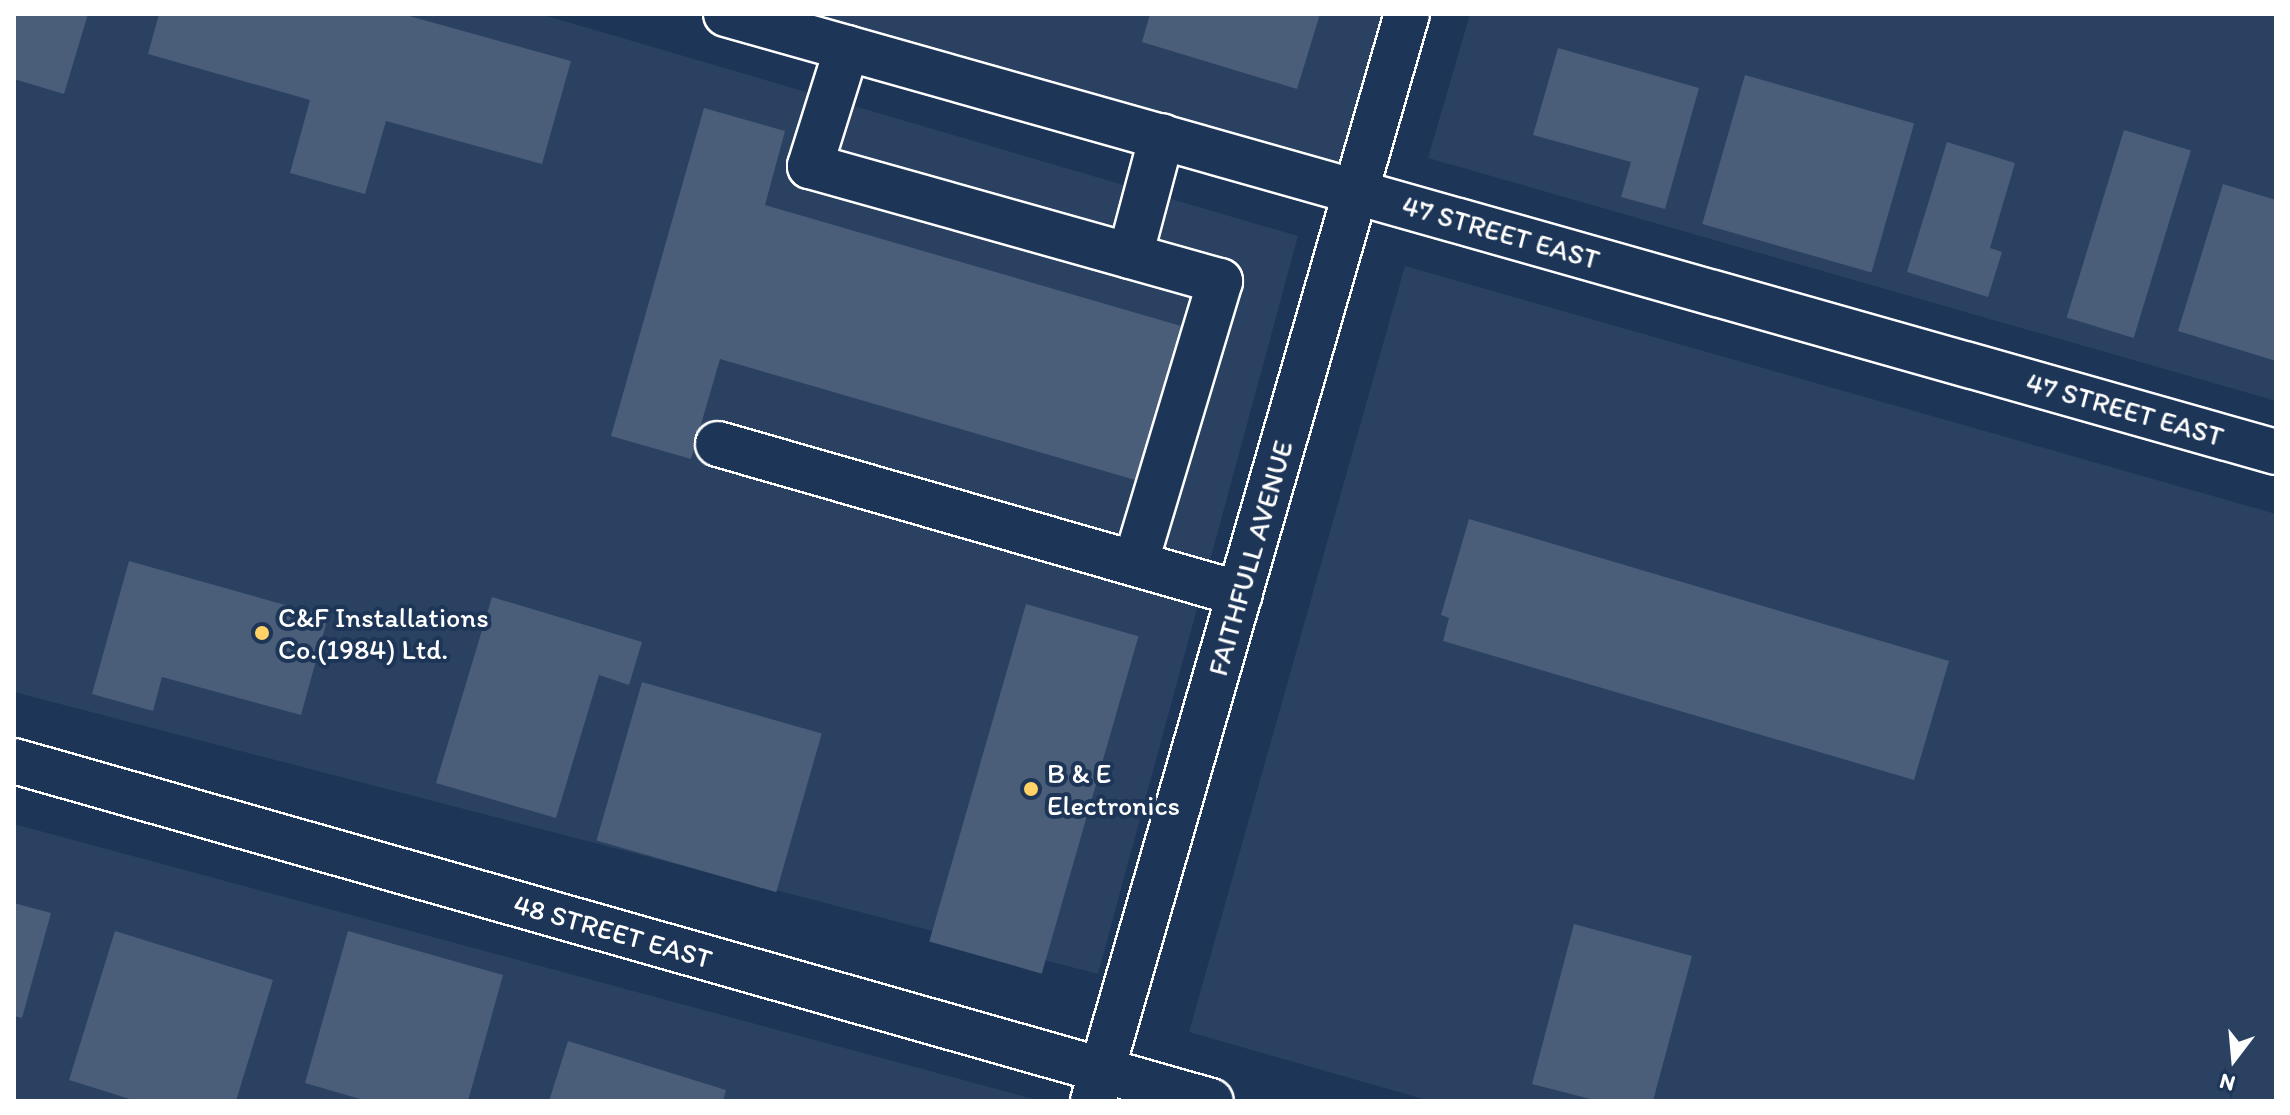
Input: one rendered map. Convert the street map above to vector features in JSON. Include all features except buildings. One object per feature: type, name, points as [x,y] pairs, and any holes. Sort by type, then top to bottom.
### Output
[{"type":"street","name":"47 STREET EAST","points":[[726,14],[2276,452]]},
{"type":"street","name":"FAITHFULL AVENUE","points":[[1097,1086],[1407,14]]},
{"type":"street","points":[[847,48],[810,166],[1220,281],[1135,564]]},
{"type":"street","points":[[1130,256],[1162,136]]},
{"type":"street","points":[[718,444],[1240,594]]},
{"type":"street","name":"48 STREET EAST","points":[[14,761],[1097,1086],[1211,1101]]},
{"type":"shaded area","points":[[14,14],[540,14],[1298,236],[1098,974],[14,692]]},
{"type":"shaded area","points":[[726,14],[1407,14],[1356,190]]},
{"type":"shaded area","points":[[1470,14],[2276,14],[2276,401],[1428,158]]},
{"type":"shaded area","points":[[1405,266],[2276,514],[2276,1101],[1430,1101],[1189,1032]]},
{"type":"shaded area","points":[[14,824],[1041,1101],[14,1101]]},
{"type":"place","name":"C&F Installations Co.(1984) Ltd.","points":[[262,633]]},
{"type":"place","name":"B & E Electronics","points":[[1031,789]]}]
